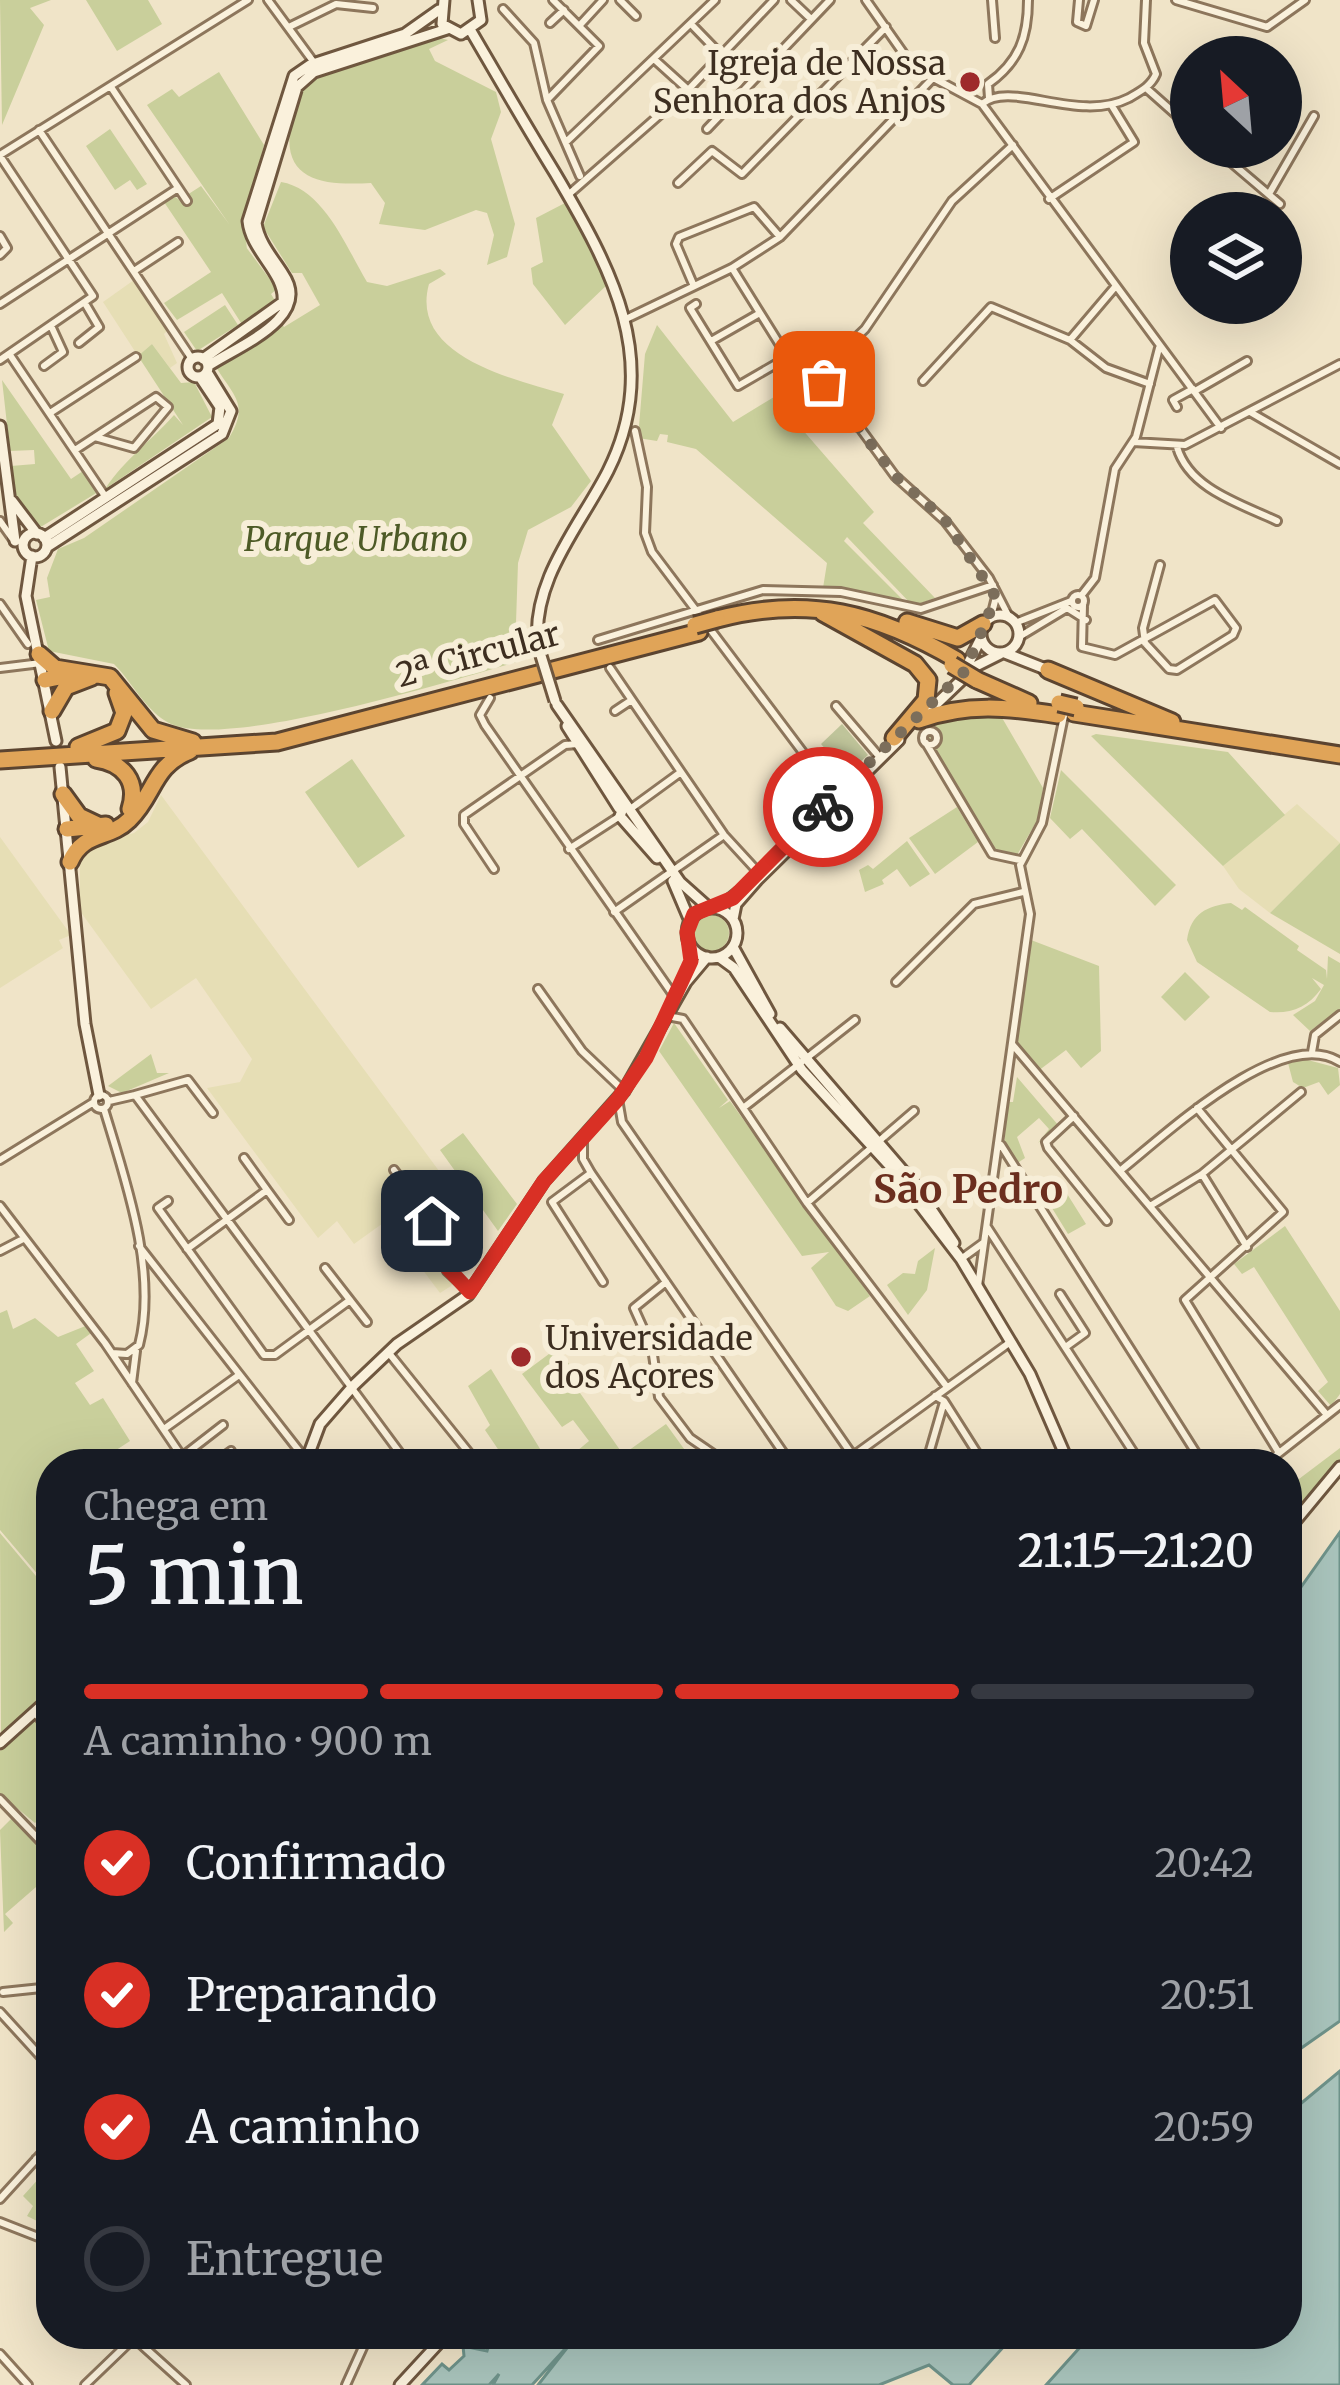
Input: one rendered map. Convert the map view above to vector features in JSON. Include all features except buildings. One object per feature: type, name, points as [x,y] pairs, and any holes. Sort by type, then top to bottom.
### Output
[{"type":"highway","name":"2ª Circular","points":[[719,622],[778,606],[846,610],[895,626],[954,662]]},
{"type":"highway","points":[[846,610],[879,612],[953,638],[985,626]]},
{"type":"highway","name":"2ª Circular","points":[[0,757],[68,757],[277,742],[362,724],[696,622],[824,613],[892,632],[954,662]]},
{"type":"highway","points":[[824,613],[916,664],[928,680],[926,700],[893,738]]},
{"type":"highway","points":[[954,662],[1025,703],[1065,704],[1340,751]]},
{"type":"highway","points":[[40,666],[118,683],[152,730],[196,746]]},
{"type":"highway","points":[[40,666],[100,679],[113,688],[124,713],[112,736],[68,757]]},
{"type":"highway","points":[[1048,670],[1172,722]]},
{"type":"highway","points":[[52,711],[66,687],[83,674]]},
{"type":"highway","points":[[920,720],[953,708],[1065,704],[1340,751]]},
{"type":"highway","points":[[68,833],[100,830],[130,819],[159,770],[196,746]]},
{"type":"highway","points":[[68,757],[118,765],[131,783],[129,810],[80,844],[70,862]]},
{"type":"highway","points":[[63,794],[79,816],[100,830]]},
{"type":"street","points":[[0,360],[93,296],[0,155],[248,0]]},
{"type":"street","points":[[268,0],[315,64]]},
{"type":"street","points":[[548,100],[599,44],[554,0]]},
{"type":"street","points":[[580,25],[603,0]]},
{"type":"street","points":[[620,0],[636,16]]},
{"type":"street","points":[[566,142],[715,0]]},
{"type":"street","points":[[568,195],[688,90],[774,0]]},
{"type":"street","points":[[790,0],[812,19]]},
{"type":"street","points":[[707,129],[830,0]]},
{"type":"street","points":[[866,0],[910,64],[932,79],[985,101],[1049,199],[1221,428]]},
{"type":"street","points":[[992,0],[995,38]]},
{"type":"street","points":[[985,101],[988,84],[1000,76],[1024,42],[1028,0]]},
{"type":"street","points":[[1079,0],[1077,22],[1087,26],[1094,0]]},
{"type":"street","points":[[985,101],[1004,94],[1082,110],[1112,106],[1146,88],[1156,74],[1144,39],[1146,0]]},
{"type":"street","points":[[1176,0],[1267,27],[1305,0]]},
{"type":"street","points":[[471,32],[481,20],[481,2]]},
{"type":"street","points":[[290,26],[336,4],[373,8]]},
{"type":"street","points":[[202,367],[284,302],[283,288],[251,238],[249,217],[286,89],[298,73],[405,34],[442,5],[447,29]]},
{"type":"street","points":[[502,9],[534,43],[548,100],[580,176]]},
{"type":"street","points":[[550,23],[563,10]]},
{"type":"street","points":[[691,24],[722,55]]},
{"type":"street","points":[[678,183],[712,151],[742,174],[886,27]]},
{"type":"street","points":[[202,367],[282,318],[292,302],[289,283],[260,238],[256,223],[299,83],[314,72],[447,29],[471,32]]},
{"type":"street","points":[[471,32],[610,270],[628,318],[632,352],[626,422],[608,470],[544,588],[538,646],[569,729],[626,811],[671,872],[713,908],[734,919]]},
{"type":"street","points":[[654,59],[718,118]]},
{"type":"street","points":[[1000,76],[1004,94]]},
{"type":"street","points":[[628,318],[731,268],[780,237],[932,79]]},
{"type":"street","points":[[111,87],[187,201]]},
{"type":"street","points":[[1146,88],[1170,109]]},
{"type":"street","points":[[1049,199],[1134,142],[1112,106]]},
{"type":"street","points":[[1270,192],[1313,116]]},
{"type":"street","points":[[32,543],[222,434],[231,411],[39,130]]},
{"type":"street","points":[[791,405],[865,329],[946,207],[1013,146]]},
{"type":"street","points":[[1239,168],[1267,192]]},
{"type":"street","points":[[0,304],[178,188]]},
{"type":"street","points":[[693,284],[676,244],[680,237],[754,207],[780,237]]},
{"type":"street","points":[[0,236],[7,248],[0,255]]},
{"type":"street","points":[[134,271],[178,242]]},
{"type":"street","points":[[731,268],[795,369],[831,388],[895,476],[945,520],[993,585],[1029,660]]},
{"type":"street","points":[[1070,340],[1116,286]]},
{"type":"street","points":[[697,304],[690,308],[739,386],[788,357]]},
{"type":"street","points":[[79,343],[99,327],[86,305]]},
{"type":"street","points":[[923,381],[991,308],[1070,340],[1106,368],[1151,385]]},
{"type":"street","points":[[711,341],[760,313]]},
{"type":"street","points":[[44,366],[63,352],[52,328]]},
{"type":"street","points":[[985,626],[1082,600],[1095,578],[1123,452],[1133,442],[1159,348]]},
{"type":"street","points":[[10,355],[107,499]]},
{"type":"street","points":[[50,413],[136,357]]},
{"type":"street","points":[[1177,406],[1173,400],[1247,361]]},
{"type":"street","points":[[1133,442],[1178,447],[1340,364]]},
{"type":"street","points":[[32,543],[218,424],[220,407],[202,367]]},
{"type":"street","points":[[75,450],[152,399],[160,397],[169,411],[139,445],[128,448],[95,437]]},
{"type":"street","points":[[1250,412],[1340,464]]},
{"type":"street","points":[[0,427],[12,500],[32,543]]},
{"type":"street","points":[[635,431],[647,487],[647,542],[696,622],[836,795]]},
{"type":"street","points":[[1178,447],[1184,463],[1211,489],[1277,521]]},
{"type":"street","points":[[12,500],[24,515],[32,543],[26,586],[56,740]]},
{"type":"street","points":[[0,521],[32,543]]},
{"type":"street","points":[[1082,600],[1085,650],[1120,655],[1144,643],[1215,600],[1236,628],[1233,635],[1177,670],[1169,669],[1144,643],[1143,628],[1160,566]]},
{"type":"street","points":[[598,640],[696,622],[764,590],[802,588],[922,609],[993,585]]},
{"type":"street","points":[[690,921],[758,872],[976,654],[996,597]]},
{"type":"street","points":[[0,604],[40,666]]},
{"type":"street","points":[[1070,605],[1086,620]]},
{"type":"street","points":[[801,1064],[733,946],[740,899],[976,666],[1003,653],[1070,605]]},
{"type":"street","points":[[12,622],[31,618]]},
{"type":"street","points":[[978,1286],[1030,914],[1023,892],[1022,860],[1046,813],[1065,704],[1048,670],[986,647],[985,626]]},
{"type":"street","points":[[0,668],[40,666]]},
{"type":"street","points":[[610,668],[724,835],[758,872]]},
{"type":"street","points":[[490,698],[480,718],[674,996]]},
{"type":"street","points":[[615,711],[630,701]]},
{"type":"street","points":[[556,703],[626,811]]},
{"type":"street","points":[[836,706],[877,754]]},
{"type":"street","points":[[565,746],[569,729]]},
{"type":"street","points":[[494,868],[464,824],[464,815],[565,746],[578,744]]},
{"type":"street","points":[[930,747],[992,854],[1022,860]]},
{"type":"street","points":[[68,757],[63,794],[85,1024],[139,1246],[143,1318],[133,1383]]},
{"type":"street","points":[[569,849],[681,772]]},
{"type":"street","points":[[613,912],[724,835]]},
{"type":"street","points":[[667,1016],[692,948],[690,921],[671,872]]},
{"type":"street","points":[[896,982],[974,904],[1023,892]]},
{"type":"street","points":[[719,957],[733,946]]},
{"type":"street","points":[[692,948],[734,968],[801,1064],[935,1212],[1012,1341],[1062,1449]]},
{"type":"street","points":[[310,1449],[320,1424],[354,1385],[388,1352],[470,1292],[567,1154],[621,1095],[696,965],[707,957]]},
{"type":"street","points":[[538,988],[582,1051],[621,1095],[622,1122],[848,1449]]},
{"type":"street","points":[[1312,1052],[1315,1035],[1340,1015]]},
{"type":"street","points":[[667,1016],[683,1019],[807,1203],[947,1387],[930,1449]]},
{"type":"street","points":[[742,1108],[855,1020]]},
{"type":"street","points":[[1012,1044],[1327,1415]]},
{"type":"street","points":[[1121,1170],[1197,1108],[1269,1064],[1312,1052],[1340,1062]]},
{"type":"street","points":[[0,1160],[101,1101],[188,1080],[212,1113]]},
{"type":"street","points":[[1150,1207],[1202,1174],[1300,1092]]},
{"type":"street","points":[[135,1095],[398,1449]]},
{"type":"street","points":[[1197,1108],[1283,1214],[1185,1303],[1277,1449]]},
{"type":"street","points":[[807,1203],[914,1111]]},
{"type":"street","points":[[602,1116],[622,1122]]},
{"type":"street","points":[[1074,1116],[1046,1142],[1107,1221]]},
{"type":"street","points":[[583,1137],[583,1159],[591,1172],[780,1449]]},
{"type":"street","points":[[999,1142],[1193,1449]]},
{"type":"street","points":[[567,1154],[583,1159]]},
{"type":"street","points":[[244,1158],[290,1220]]},
{"type":"street","points":[[394,1170],[432,1221],[448,1270],[470,1292]]},
{"type":"street","points":[[591,1172],[552,1202],[603,1282]]},
{"type":"street","points":[[1202,1174],[1247,1246]]},
{"type":"street","points":[[187,1249],[267,1190]]},
{"type":"street","points":[[168,1201],[158,1208],[264,1355],[275,1355],[350,1300]]},
{"type":"street","points":[[2,1211],[112,1353],[177,1449]]},
{"type":"street","points":[[987,1227],[1132,1449]]},
{"type":"street","points":[[0,1251],[24,1238]]},
{"type":"street","points":[[961,1259],[985,1240]]},
{"type":"street","points":[[139,1246],[293,1449]]},
{"type":"street","points":[[325,1268],[367,1322]]},
{"type":"street","points":[[666,1282],[634,1308],[650,1343],[656,1390],[690,1438],[706,1449]]},
{"type":"street","points":[[1060,1294],[1085,1333],[1067,1346]]},
{"type":"street","points":[[863,1449],[1012,1341]]},
{"type":"street","points":[[112,1353],[136,1349]]},
{"type":"street","points":[[388,1352],[466,1449]]},
{"type":"street","points":[[164,1429],[238,1375]]},
{"type":"street","points":[[935,1396],[944,1401],[974,1449]]},
{"type":"street","points":[[1285,1449],[1340,1405]]},
{"type":"street","points":[[196,1449],[223,1425]]},
{"type":"street","points":[[1302,1513],[1340,1467]]},
{"type":"street","points":[[1,1742],[34,1712]]},
{"type":"street","points":[[0,1798],[36,1836]]},
{"type":"street","points":[[1,1992],[36,1988]]},
{"type":"street","points":[[0,2012],[36,2052]]},
{"type":"street","points":[[0,2199],[36,2159]]},
{"type":"street","points":[[0,2178],[10,2188]]},
{"type":"street","points":[[0,2222],[36,2236]]},
{"type":"street","points":[[85,2385],[122,2349]]},
{"type":"street","points":[[149,2349],[186,2385]]},
{"type":"street","points":[[346,2385],[362,2349]]},
{"type":"street","points":[[400,2385],[428,2349]]},
{"type":"street","points":[[0,2354],[28,2385]]},
{"type":"shaded area","points":[[134,280],[168,330],[164,334],[177,363],[170,368],[152,344],[138,356],[103,302]]},
{"type":"shaded area","points":[[161,795],[465,1206],[457,1214],[479,1244],[451,1286],[440,1293],[386,1221],[354,1244],[337,1221],[318,1238],[207,1088],[240,1082],[252,1059],[196,978],[151,1009],[80,911],[80,863],[94,845],[134,833],[148,822]]},
{"type":"shaded area","points":[[1297,804],[1340,843],[1270,913],[1239,889],[1223,866]]},
{"type":"shaded area","points":[[0,837],[71,935],[59,940],[63,948],[0,988]]},
{"type":"green space","points":[[0,0],[51,0],[30,8],[44,25],[2,125]]},
{"type":"green space","points":[[86,0],[148,0],[162,24],[117,51]]},
{"type":"green space","points":[[435,37],[448,40],[429,49],[435,61],[496,92],[501,112],[491,139],[515,224],[507,257],[487,265],[494,235],[487,213],[476,210],[425,230],[379,224],[385,203],[371,183],[320,180],[298,167],[291,155],[295,105],[314,77],[344,63]]},
{"type":"green space","points":[[219,72],[264,145],[244,220],[247,250],[147,105],[172,89],[179,97]]},
{"type":"green space","points":[[110,129],[147,184],[137,190],[130,180],[115,190],[86,146]]},
{"type":"green space","name":"Parque Urbano","points":[[281,182],[322,207],[367,282],[387,286],[440,269],[446,274],[429,284],[427,309],[434,329],[449,346],[494,372],[564,394],[552,425],[591,481],[571,507],[528,530],[518,563],[516,623],[527,627],[527,659],[291,720],[200,729],[171,724],[147,705],[114,664],[49,651],[36,600],[50,597],[47,578],[58,549],[84,538],[229,438],[239,409],[216,367],[280,322],[284,327],[320,305],[302,273],[292,273],[263,227]]},
{"type":"green space","points":[[201,186],[277,289],[271,294],[277,304],[243,326],[222,293],[177,320],[164,303],[211,272],[164,202],[174,196],[185,204],[190,200],[187,195]]},
{"type":"green space","points":[[565,203],[609,283],[565,325],[533,284],[531,268],[543,262],[536,218]]},
{"type":"green space","points":[[225,305],[238,325],[197,351],[184,332]]},
{"type":"green space","points":[[657,325],[733,422],[774,397],[874,512],[863,523],[935,598],[913,606],[847,537],[844,541],[909,606],[823,588],[827,563],[696,449],[667,442],[668,435],[660,434],[657,441],[638,438],[645,354]]},
{"type":"green space","points":[[152,344],[181,383],[194,382],[212,417],[105,489],[174,415],[183,425],[138,356]]},
{"type":"green space","points":[[2,380],[71,479],[83,471],[98,492],[39,528],[14,493],[11,466],[35,464],[34,450],[10,451]]},
{"type":"green space","points":[[956,713],[1001,716],[1043,788],[1038,819],[1017,855],[994,849],[920,733]]},
{"type":"green space","points":[[842,724],[868,755],[847,774],[821,744]]},
{"type":"green space","points":[[1091,736],[1228,752],[1285,815],[1223,866]]},
{"type":"green space","points":[[352,759],[405,836],[358,868],[305,792]]},
{"type":"green space","points":[[1061,770],[1176,885],[1155,906],[1082,829],[1070,839],[1050,818]]},
{"type":"green space","points":[[957,807],[978,842],[935,874],[909,838]]},
{"type":"green space","points":[[907,841],[930,874],[910,887],[897,869],[882,880],[884,884],[865,892],[859,870],[868,865],[873,869]]},
{"type":"green space","points":[[1340,843],[1340,954],[1270,913]]},
{"type":"green space","points":[[1231,903],[1242,910],[1245,907],[1299,946],[1297,950],[1326,970],[1327,979],[1328,956],[1340,963],[1340,1009],[1310,1031],[1293,1015],[1315,1001],[1324,985],[1312,978],[1321,989],[1305,1005],[1270,1012],[1197,962],[1187,940],[1192,923],[1208,909]]},
{"type":"green space","points":[[711,915],[724,920],[729,933],[724,946],[711,951],[698,946],[693,933],[698,920]]},
{"type":"green space","points":[[1031,940],[1099,966],[1101,1051],[1081,1068],[1066,1050],[1038,1071],[1016,1045]]},
{"type":"green space","points":[[1185,972],[1210,997],[1185,1021],[1161,997]]},
{"type":"green space","points":[[674,1023],[728,1100],[719,1108],[730,1101],[870,1296],[848,1311],[836,1306],[811,1268],[829,1252],[802,1256],[659,1051]]},
{"type":"green space","points":[[151,1054],[157,1073],[169,1073],[122,1093],[108,1086]]},
{"type":"green space","points":[[1304,1059],[1338,1068],[1340,1085],[1328,1095],[1319,1082],[1303,1088],[1293,1082],[1288,1063]]},
{"type":"green space","points":[[1017,1077],[1059,1126],[1038,1143],[1049,1129],[1039,1118],[1017,1137],[1025,1158],[1016,1164],[1004,1146],[1008,1102],[1013,1102]]},
{"type":"green space","points":[[463,1133],[517,1204],[498,1231],[440,1150]]},
{"type":"green space","points":[[1059,1181],[1086,1224],[1068,1234],[1052,1208],[1050,1187]]},
{"type":"green space","points":[[1285,1226],[1340,1311],[1340,1394],[1331,1406],[1318,1391],[1328,1382],[1254,1267],[1242,1274],[1234,1264]]},
{"type":"green space","points":[[935,1248],[927,1290],[908,1315],[887,1285],[903,1273],[915,1274],[918,1261]]},
{"type":"green space","points":[[7,1310],[13,1329],[35,1318],[58,1337],[88,1325],[94,1331],[76,1344],[94,1371],[75,1383],[90,1405],[103,1398],[130,1441],[118,1449],[36,1449],[36,1572],[0,1530],[0,1313]]},
{"type":"green space","points":[[557,1348],[570,1365],[566,1373],[619,1449],[579,1449],[589,1441],[573,1420],[562,1427],[522,1374]]},
{"type":"green space","points":[[491,1369],[540,1449],[498,1449],[468,1386]]},
{"type":"green space","points":[[666,1424],[684,1449],[631,1449]]},
{"type":"green space","points":[[1340,1448],[1340,1460],[1302,1504],[1302,1477]]},
{"type":"green space","points":[[0,1533],[36,1576],[36,1701],[1,1735]]},
{"type":"green space","points":[[36,1718],[35,1823],[0,1794],[0,1751]]},
{"type":"green space","points":[[13,1817],[36,1841],[36,1887],[5,1914],[13,1923],[4,1932],[0,1830]]},
{"type":"green space","points":[[36,2182],[36,2220],[27,2216],[33,2206],[23,2196]]},
{"type":"water","points":[[1340,1532],[1340,2021],[1302,2048],[1302,1586]]},
{"type":"water","points":[[1340,2071],[1340,2385],[1046,2385],[1078,2349],[1302,2349],[1302,2103]]},
{"type":"water","points":[[463,2349],[565,2349],[532,2385],[493,2385],[499,2374],[489,2385],[422,2385],[442,2364],[449,2370],[464,2356]]},
{"type":"water","points":[[566,2349],[1001,2349],[969,2385],[953,2385],[929,2365],[879,2385],[538,2385]]},
{"type":"way so far","points":[[823,807],[965,671],[996,597],[989,578],[945,520],[895,476],[824,382]]},
{"type":"place","name":"Igreja de Nossa Senhora dos Anjos","points":[[970,82]]},
{"type":"place","name":"Universidade dos Açores","points":[[521,1357]]},
{"type":"district","name":"São Pedro","points":[[968,1189]]},
{"type":"route","points":[[432,1221],[443,1263],[470,1292],[544,1181],[618,1099],[646,1058],[691,961],[687,932],[694,914],[719,908],[733,898],[823,807]]}]
